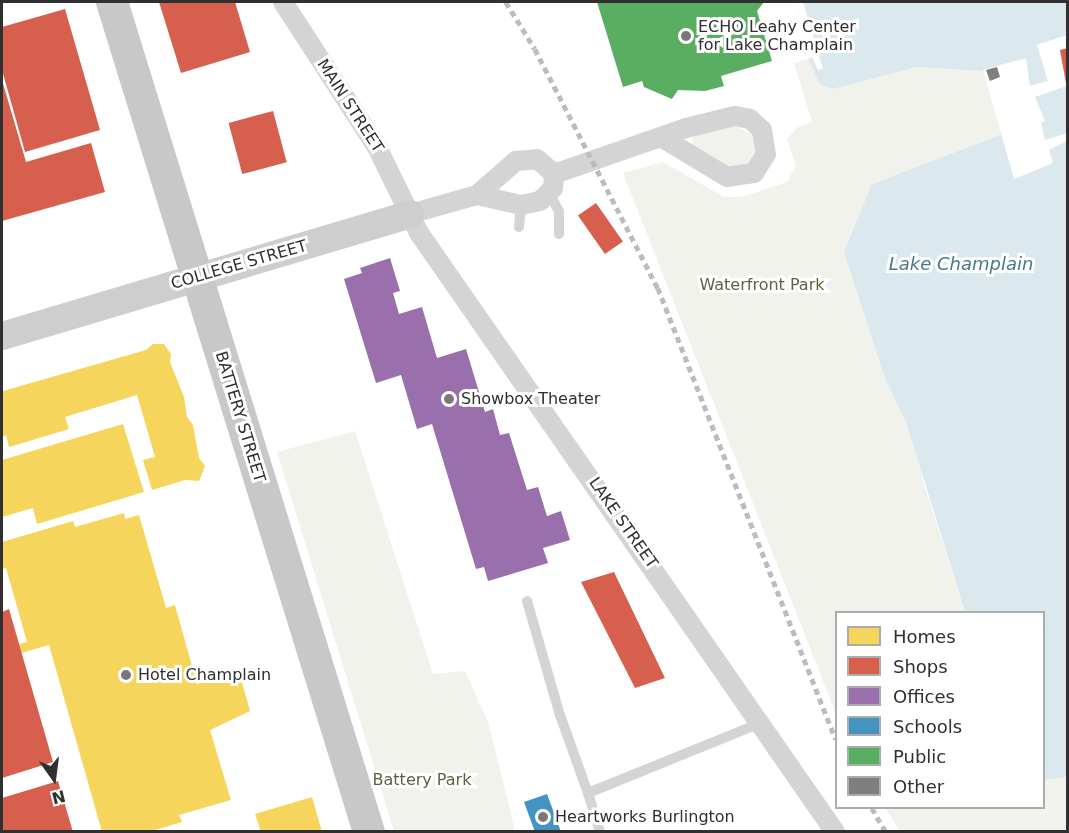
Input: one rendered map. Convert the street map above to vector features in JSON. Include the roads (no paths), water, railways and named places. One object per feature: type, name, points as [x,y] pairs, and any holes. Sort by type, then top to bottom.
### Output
[{"type":"main road","name":"BATTERY STREET","points":[[112,2],[369,831]]},
{"type":"street","name":"MAIN STREET","points":[[283,2],[378,149],[410,214]]},
{"type":"street","points":[[521,205],[540,201],[550,194],[554,174],[661,137],[728,117],[743,117],[762,130],[766,154],[754,173],[727,177],[661,137]]},
{"type":"street","name":"COLLEGE STREET","points":[[2,336],[477,195],[516,161],[537,159],[554,174]]},
{"type":"street","name":"COLLEGE STREET","points":[[477,195],[521,205]]},
{"type":"street","name":"LAKE STREET","points":[[410,214],[419,233],[835,831]]},
{"type":"lane","points":[[550,194],[559,212],[559,234]]},
{"type":"lane","points":[[519,227],[521,205]]},
{"type":"lane","points":[[527,601],[560,715],[600,831]]},
{"type":"lane","points":[[588,793],[760,723]]},
{"type":"water","name":"Lake Champlain","points":[[796,2],[1067,2],[1067,777],[1045,780],[1045,611],[965,611],[906,422],[886,381],[844,252],[872,184],[1002,134],[983,71],[917,67],[832,89],[820,84],[808,59],[812,57]]},
{"type":"railway","points":[[506,2],[535,49],[658,288],[835,736]]},
{"type":"railway","points":[[873,809],[886,832]]},
{"type":"place","name":"ECHO Leahy Center for Lake Champlain","points":[[686,36]]},
{"type":"place","name":"Showbox Theater","points":[[449,399]]},
{"type":"place","name":"Hotel Champlain","points":[[126,675]]},
{"type":"place","name":"Heartworks Burlington","points":[[543,817]]},
{"type":"park label","name":"Waterfront Park","points":[[762,285]]},
{"type":"park label","name":"Battery Park","points":[[422,780]]}]
